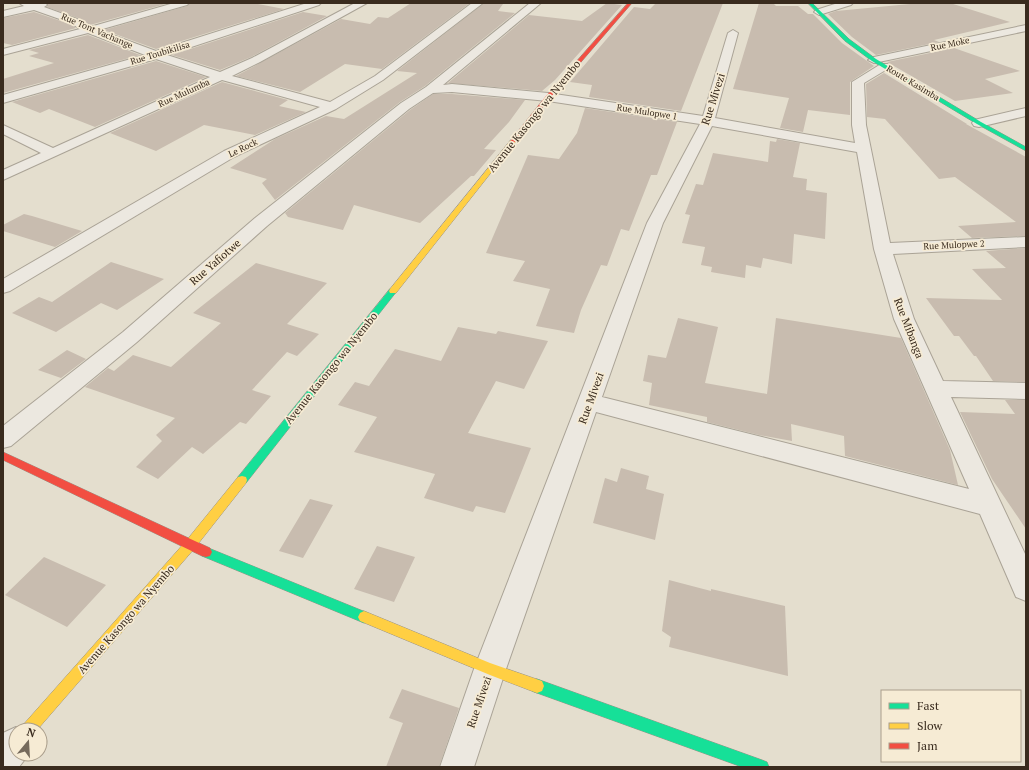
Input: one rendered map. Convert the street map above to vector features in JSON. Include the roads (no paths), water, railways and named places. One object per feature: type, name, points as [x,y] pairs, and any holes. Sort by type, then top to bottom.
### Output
[{"type":"street","points":[[3,14],[30,5],[49,3]]},
{"type":"street","points":[[3,52],[89,30],[184,3]]},
{"type":"street","name":"Rue Toubikilisa","points":[[3,99],[156,55],[316,3]]},
{"type":"street","name":"Rue Mulumba","points":[[3,176],[256,60],[362,3]]},
{"type":"street","name":"Le Rock","points":[[3,287],[229,154],[332,106],[379,78],[478,3]]},
{"type":"street","name":"Rue Yafiotwe","points":[[3,439],[130,337],[261,222],[405,106],[430,90],[536,3]]},
{"type":"street","name":"Avenue Kasongo wa Nyembo","points":[[35,722],[190,545],[548,97],[630,3]]},
{"type":"street","name":"Route Kasimba","points":[[810,3],[847,40],[880,63],[979,123],[1026,149]]},
{"type":"street","points":[[819,12],[848,3]]},
{"type":"street","name":"Rue Tont Vachange","points":[[30,5],[74,21],[89,30],[156,55],[220,76],[332,106]]},
{"type":"street","points":[[278,5],[296,10]]},
{"type":"street","name":"Rue Moke","points":[[880,63],[1026,28]]},
{"type":"street","name":"Rue Mivezi","points":[[457,767],[490,669],[655,223],[708,121],[733,33]]},
{"type":"street","name":"Rue Mibanga","points":[[880,63],[858,82],[859,125],[883,249],[904,319],[1026,587]]},
{"type":"street","name":"Rue Mulopwe 1","points":[[430,90],[452,88],[548,97],[708,121],[863,149]]},
{"type":"street","points":[[979,123],[1026,112]]},
{"type":"street","points":[[3,129],[52,153]]},
{"type":"street","name":"Rue Mulopwe 2","points":[[883,249],[1026,242]]},
{"type":"street","points":[[935,389],[1026,391]]},
{"type":"street","points":[[589,402],[988,505]]},
{"type":"street","points":[[3,456],[190,545],[490,669],[762,767]]}]
